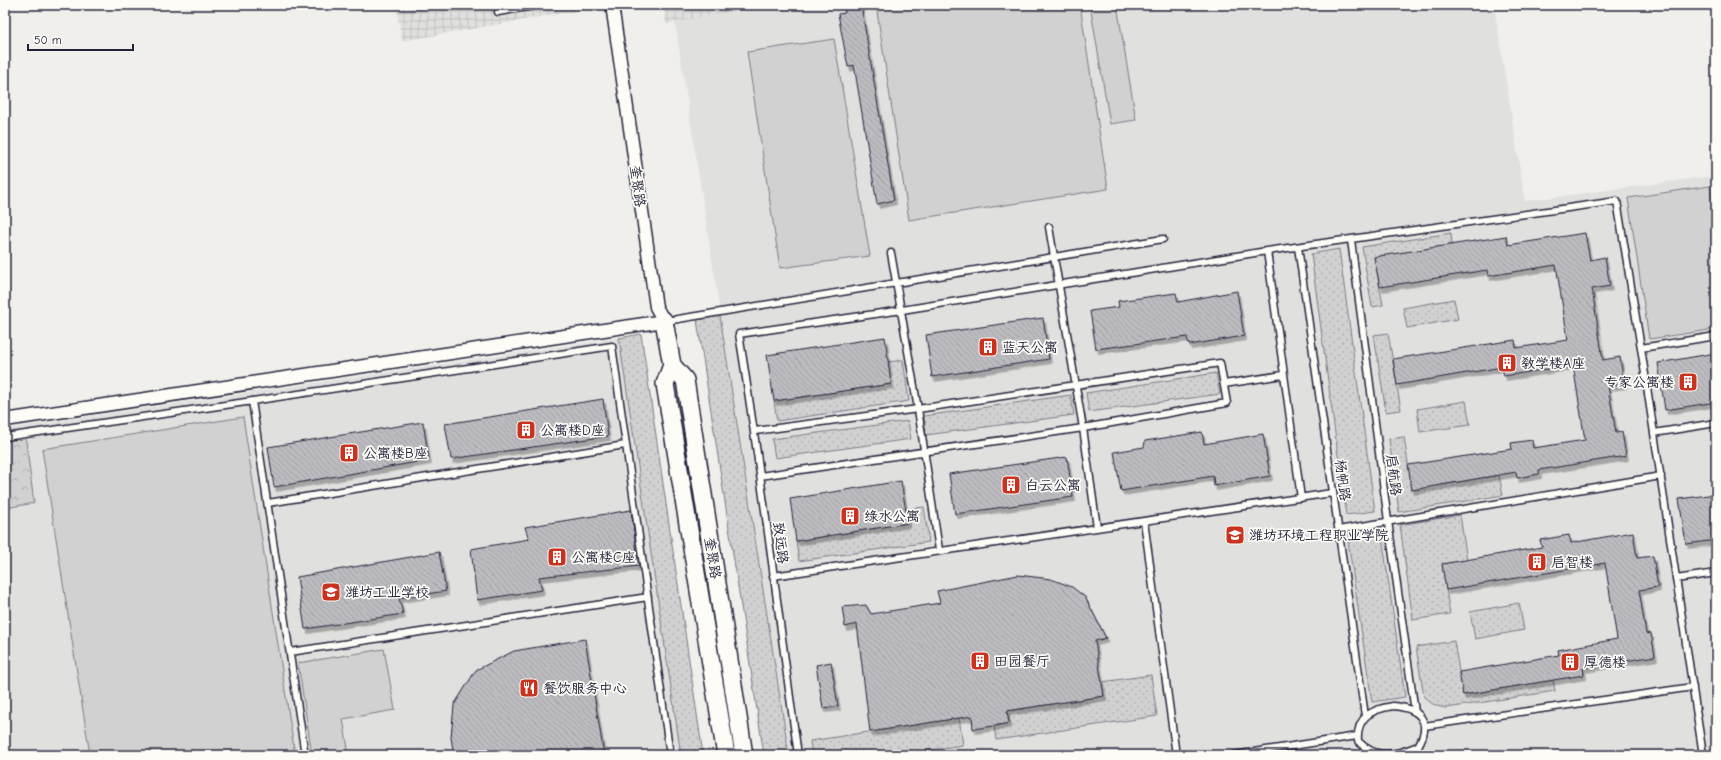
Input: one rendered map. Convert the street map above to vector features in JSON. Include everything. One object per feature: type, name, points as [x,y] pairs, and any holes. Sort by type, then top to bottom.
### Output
[{"type":"street","name":"奎聚路","points":[[612,5],[656,307],[664,321],[672,365],[665,384],[726,755]]},
{"type":"street","points":[[5,420],[664,321]]},
{"type":"street","name":"奎聚路","points":[[672,365],[685,380],[744,755]]},
{"type":"lane","points":[[498,12],[539,5]]},
{"type":"lane","points":[[902,310],[1298,247],[1617,201],[1661,476],[1703,755]]},
{"type":"lane","points":[[1049,227],[1083,428],[1096,528]]},
{"type":"lane","points":[[664,321],[897,284],[1163,239]]},
{"type":"lane","name":"启航路","points":[[1351,240],[1388,522],[1416,712]]},
{"type":"lane","name":"杨帆路","points":[[1298,247],[1365,716]]},
{"type":"lane","points":[[1267,252],[1301,498]]},
{"type":"lane","points":[[891,253],[902,310],[939,550]]},
{"type":"lane","name":"致远路","points":[[798,755],[755,432],[739,334],[902,310]]},
{"type":"lane","points":[[1641,348],[1716,336]]},
{"type":"lane","points":[[5,437],[612,346],[670,755]]},
{"type":"lane","points":[[755,432],[918,410],[1220,363],[1227,404],[1083,428],[760,476]]},
{"type":"lane","points":[[1224,384],[1283,375]]},
{"type":"lane","points":[[252,401],[305,755]]},
{"type":"lane","points":[[1654,433],[1716,423]]},
{"type":"lane","points":[[268,503],[625,445]]},
{"type":"lane","points":[[1338,530],[1661,476]]},
{"type":"lane","points":[[773,576],[939,550],[1144,522],[1332,493]]},
{"type":"lane","points":[[1144,522],[1176,755]]},
{"type":"lane","points":[[1676,579],[1716,572]]},
{"type":"lane","points":[[290,652],[648,597]]},
{"type":"lane","points":[[1424,726],[1693,687]]},
{"type":"lane","points":[[1393,706],[1410,708],[1416,712],[1423,721],[1424,726],[1423,738],[1418,746],[1390,754],[1378,754],[1369,753],[1358,741],[1358,726],[1365,716],[1374,710],[1393,706]]},
{"type":"lane","points":[[1234,755],[1357,736]]},
{"type":"lane","points":[[1418,746],[1420,755]]},
{"type":"shaded area","points":[[396,5],[586,5],[587,9],[402,41]]},
{"type":"shaded area","points":[[663,5],[767,5],[666,24]]},
{"type":"shaded area","name":"潍坊环境工程职业学院","points":[[767,5],[1494,5],[1525,201],[1713,176],[1716,191],[1716,755],[789,755],[675,22]]},
{"type":"shaded area","name":"潍坊工业学校","points":[[619,338],[681,755],[5,755],[5,429]]},
{"type":"green space","points":[[876,5],[1080,5],[1108,189],[909,220]]},
{"type":"green space","points":[[1090,5],[1117,5],[1136,120],[1110,124]]},
{"type":"green space","points":[[834,39],[870,256],[780,268],[747,52]]},
{"type":"green space","points":[[1710,186],[1716,229],[1716,329],[1649,339],[1628,198]]},
{"type":"green space","points":[[1451,233],[1452,245],[1374,257],[1383,305],[1372,307],[1362,247]]},
{"type":"green space","points":[[1339,249],[1375,511],[1346,515],[1311,254]]},
{"type":"green space","points":[[1454,299],[1458,319],[1407,328],[1403,308]]},
{"type":"green space","points":[[720,316],[789,755],[764,755],[697,320]]},
{"type":"green space","points":[[1388,333],[1401,410],[1386,412],[1374,335]]},
{"type":"green space","points":[[641,334],[703,755],[681,755],[619,338]]},
{"type":"green space","points":[[903,360],[909,401],[777,421],[774,401],[891,384],[888,362]]},
{"type":"green space","points":[[1216,373],[1220,394],[1089,412],[1086,393]]},
{"type":"green space","points":[[1071,395],[1074,415],[926,435],[924,416]]},
{"type":"green space","points":[[1466,401],[1470,425],[1420,432],[1417,409]]},
{"type":"green space","points":[[243,417],[295,755],[90,755],[42,449]]},
{"type":"green space","points":[[908,421],[911,439],[775,458],[772,439]]},
{"type":"green space","points":[[25,434],[34,503],[5,508],[5,437]]},
{"type":"green space","points":[[1404,437],[1412,490],[1499,475],[1503,495],[1399,512],[1389,439]]},
{"type":"green space","points":[[924,507],[929,542],[799,561],[796,541],[908,523],[906,509]]},
{"type":"green space","points":[[1460,515],[1467,560],[1442,564],[1450,614],[1413,620],[1400,525]]},
{"type":"green space","points":[[1381,529],[1405,697],[1372,702],[1347,534]]},
{"type":"green space","points":[[1519,603],[1524,630],[1475,639],[1470,612]]},
{"type":"green space","points":[[1454,641],[1463,695],[1553,680],[1555,691],[1447,708],[1434,705],[1424,697],[1416,647]]},
{"type":"green space","points":[[384,649],[395,710],[343,719],[349,755],[312,755],[298,663]]},
{"type":"green space","points":[[1151,675],[1157,716],[996,740],[994,726],[1009,723],[1007,711],[1103,696],[1102,682]]},
{"type":"green space","points":[[959,718],[963,745],[898,755],[812,755],[810,741]]},
{"type":"building","points":[[844,5],[861,5],[894,200],[877,204],[854,65],[848,67],[838,14],[845,13]]},
{"type":"building","name":"教学楼A座","points":[[1585,233],[1590,260],[1605,257],[1610,286],[1592,289],[1603,360],[1620,357],[1624,384],[1608,386],[1616,433],[1622,432],[1626,456],[1539,470],[1539,474],[1517,478],[1516,472],[1412,490],[1408,465],[1512,449],[1511,443],[1532,440],[1533,448],[1585,440],[1573,365],[1504,376],[1502,367],[1397,385],[1393,359],[1515,340],[1516,348],[1568,340],[1556,265],[1488,276],[1487,270],[1380,287],[1374,257],[1506,236],[1508,245]]},
{"type":"building","points":[[1237,291],[1244,336],[1189,345],[1187,337],[1096,349],[1090,311],[1119,307],[1118,301],[1176,293],[1178,302]]},
{"type":"building","name":"蓝天公寓","points":[[1043,318],[1049,359],[932,377],[926,335]]},
{"type":"building","points":[[885,337],[891,384],[774,401],[767,355]]},
{"type":"building","name":"专家公寓楼","points":[[1716,353],[1716,402],[1665,410],[1658,363]]},
{"type":"building","name":"公寓楼D座","points":[[603,399],[608,436],[451,459],[445,424]]},
{"type":"building","name":"公寓楼B座","points":[[423,422],[429,460],[274,487],[268,447]]},
{"type":"building","points":[[1202,432],[1204,444],[1263,434],[1270,476],[1214,486],[1213,476],[1121,491],[1114,452],[1144,447],[1145,441]]},
{"type":"building","name":"白云公寓","points":[[1067,457],[1073,497],[955,514],[949,474]]},
{"type":"building","name":"绿水公寓","points":[[901,481],[908,523],[796,541],[790,499]]},
{"type":"building","points":[[1716,494],[1716,540],[1686,544],[1679,499]]},
{"type":"building","name":"公寓楼C座","points":[[631,510],[639,566],[539,577],[542,590],[477,600],[471,549],[529,539],[525,527]]},
{"type":"building","points":[[1633,532],[1637,558],[1653,556],[1658,587],[1639,590],[1646,634],[1651,633],[1655,656],[1583,668],[1584,675],[1463,695],[1459,672],[1559,655],[1558,650],[1617,639],[1605,563],[1446,590],[1442,564],[1542,547],[1540,540],[1569,535],[1571,543]]},
{"type":"building","points":[[439,552],[446,591],[399,598],[403,614],[305,629],[297,577]]},
{"type":"building","name":"田园餐厅","points":[[1018,575],[1051,579],[1072,587],[1085,597],[1106,638],[1095,641],[1104,696],[1007,711],[1009,723],[994,726],[973,729],[972,716],[870,732],[857,624],[845,627],[842,607],[866,605],[871,614],[940,603],[937,591]]},
{"type":"building","name":"餐饮服务中心","points":[[585,639],[604,755],[454,755],[451,738],[454,705],[476,670],[514,651]]},
{"type":"building","points":[[831,662],[838,706],[823,708],[816,665]]},
{"type":"place","name":"蓝天公寓","points":[[988,347]]},
{"type":"place","name":"教学楼A座","points":[[1507,363]]},
{"type":"place","name":"专家公寓楼","points":[[1688,382]]},
{"type":"place","name":"公寓楼D座","points":[[526,430]]},
{"type":"place","name":"公寓楼B座","points":[[349,453]]},
{"type":"place","name":"白云公寓","points":[[1011,485]]},
{"type":"place","name":"绿水公寓","points":[[850,516]]},
{"type":"place","name":"潍坊环境工程职业学院","points":[[1235,535]]},
{"type":"place","name":"公寓楼C座","points":[[557,557]]},
{"type":"place","name":"启智楼","points":[[1537,562]]},
{"type":"place","name":"潍坊工业学校","points":[[331,592]]},
{"type":"place","name":"田园餐厅","points":[[980,661]]},
{"type":"place","name":"厚德楼","points":[[1570,662]]},
{"type":"place","name":"餐饮服务中心","points":[[529,688]]}]
